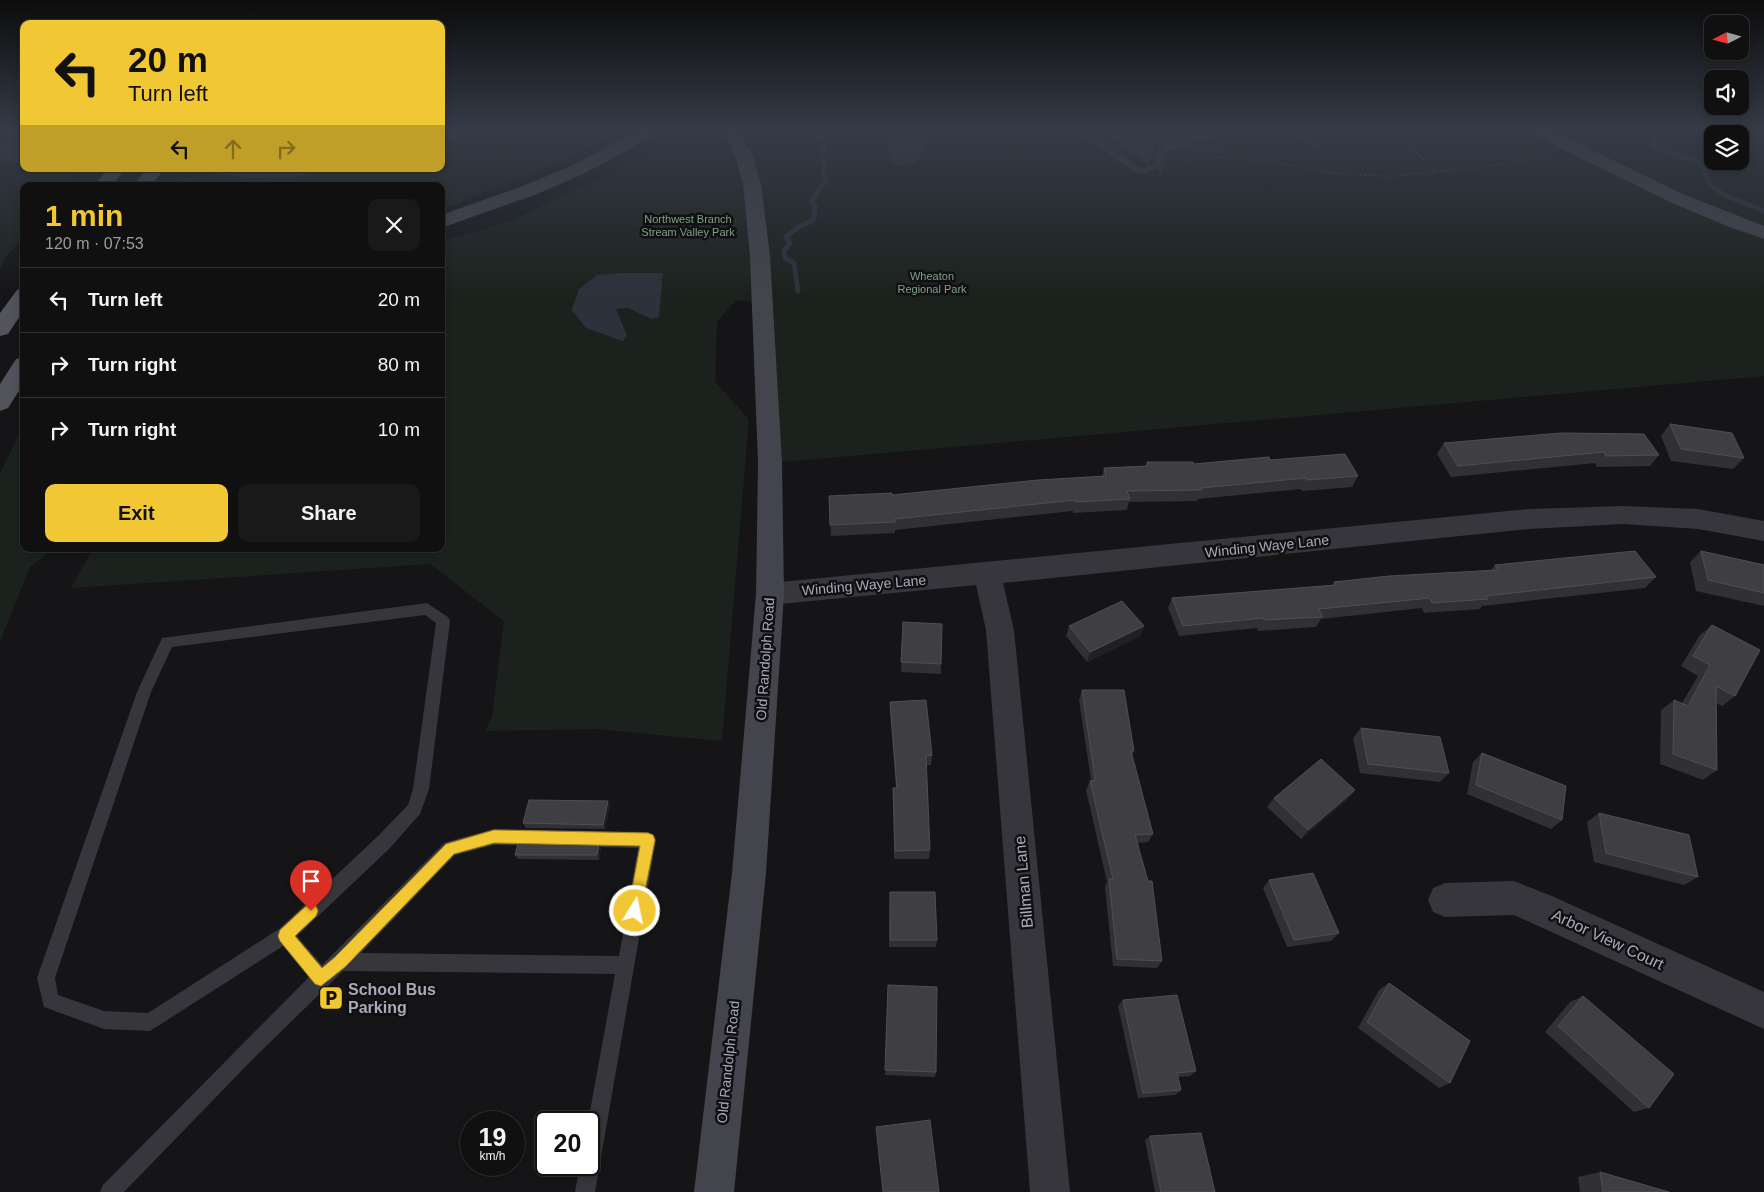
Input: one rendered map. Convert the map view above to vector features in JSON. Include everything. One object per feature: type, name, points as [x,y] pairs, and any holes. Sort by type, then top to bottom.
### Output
[{"type":"main road","points":[[0,329],[20,300]]},
{"type":"main road","points":[[0,403],[20,370]]},
{"type":"street","points":[[445,221],[490,206],[541,185]]},
{"type":"street","name":"Old Randolph Road","points":[[714,1192],[749,873],[770,594],[770,463],[760,256],[752,185]]},
{"type":"street","points":[[1647,185],[1764,233]]},
{"type":"street","name":"Winding Waye Lane","points":[[770,594],[1529,519],[1623,515],[1698,519],[1764,531]]},
{"type":"street","name":"Billman Lane","points":[[987,574],[1000,630],[1050,1192]]},
{"type":"street","name":"Arbor View Court","points":[[1445,900],[1514,898],[1540,908],[1764,1011]]},
{"type":"lane","points":[[427,609],[443,621],[421,789],[414,809],[383,843],[285,936],[150,1022],[104,1020],[50,1001],[46,978],[144,692],[167,642],[378,613],[427,609]]},
{"type":"lane","points":[[110,1192],[450,849],[494,837],[648,840],[586,1191]]},
{"type":"lane","points":[[285,936],[321,978]]},
{"type":"lane","points":[[340,962],[626,965]]},
{"type":"green space","points":[[0,185],[20,185],[20,241],[6,257],[0,270]]},
{"type":"green space","points":[[445,185],[505,185],[445,208]]},
{"type":"green space","points":[[586,185],[1764,185],[1764,376],[770,463],[759,303],[736,300],[717,322],[715,382],[749,419],[722,741],[597,729],[486,731],[492,716],[504,621],[430,564],[71,588],[91,552],[445,552],[445,241],[511,221]],"holes":[[[661,290],[651,319],[628,308],[616,309],[627,335],[575,303]]]},
{"type":"green space","points":[[20,432],[20,552],[50,552],[30,567],[0,641],[0,474]]},
{"type":"shaded area","points":[[663,273],[659,317],[651,319],[628,308],[616,309],[627,335],[623,341],[586,328],[572,310],[579,289],[597,275]]},
{"type":"building","points":[[1670,424],[1732,433],[1744,458],[1681,449]]},
{"type":"building","points":[[1561,433],[1644,434],[1659,455],[1606,456],[1604,452],[1458,466],[1444,443]]},
{"type":"building","points":[[1345,454],[1358,476],[1307,480],[1306,478],[1201,488],[1201,490],[1127,491],[1130,499],[1076,502],[1075,500],[895,519],[895,522],[830,525],[829,496],[892,493],[892,495],[1038,480],[1106,476],[1104,468],[1148,466],[1147,462],[1193,462],[1194,464],[1269,457],[1270,460]]},
{"type":"building","points":[[1635,551],[1656,577],[1486,596],[1488,599],[1432,603],[1430,598],[1319,609],[1322,617],[1264,620],[1263,618],[1183,626],[1172,598],[1336,585],[1334,582],[1389,576],[1498,570],[1495,565]]},
{"type":"building","points":[[1701,551],[1764,565],[1764,593],[1708,580]]},
{"type":"building","points":[[1122,601],[1144,626],[1090,652],[1069,626]]},
{"type":"building","points":[[903,622],[942,624],[941,664],[901,662]]},
{"type":"building","points":[[1712,625],[1760,650],[1735,696],[1716,686],[1717,770],[1673,754],[1674,700],[1688,706],[1710,665],[1693,656]]},
{"type":"building","points":[[1082,690],[1124,690],[1134,751],[1131,751],[1153,834],[1135,835],[1148,881],[1152,881],[1162,961],[1117,959],[1109,879],[1113,879],[1090,781],[1095,780]]},
{"type":"building","points":[[926,700],[932,755],[926,756],[930,850],[895,851],[893,788],[897,788],[890,702]]},
{"type":"building","points":[[1361,728],[1440,737],[1449,773],[1368,764]]},
{"type":"building","points":[[1482,753],[1566,786],[1562,820],[1476,785]]},
{"type":"building","points":[[1321,759],[1355,790],[1308,830],[1274,798]]},
{"type":"building","points":[[529,800],[608,801],[603,825],[523,823]]},
{"type":"building","points":[[1599,813],[1689,835],[1698,877],[1606,853]]},
{"type":"building","points":[[518,843],[599,845],[597,855],[515,855]]},
{"type":"building","points":[[1313,873],[1339,933],[1294,940],[1269,880]]},
{"type":"building","points":[[890,892],[935,892],[937,940],[890,940]]},
{"type":"building","points":[[1389,983],[1470,1041],[1450,1083],[1367,1022]]},
{"type":"building","points":[[888,985],[937,987],[936,1072],[885,1070]]},
{"type":"building","points":[[1177,995],[1196,1071],[1177,1073],[1181,1090],[1143,1093],[1123,1000]]},
{"type":"building","points":[[1583,996],[1674,1074],[1649,1108],[1558,1026]]},
{"type":"building","points":[[930,1120],[939,1192],[883,1192],[876,1127]]},
{"type":"building","points":[[1201,1133],[1215,1192],[1161,1192],[1150,1136]]},
{"type":"building","points":[[1600,1172],[1669,1192],[1603,1192]]},
{"type":"waterway","points":[[798,291],[794,263],[785,258],[784,251],[790,243],[786,237],[797,228],[814,219],[815,207],[812,201],[822,185]]},
{"type":"waterway","points":[[1710,185],[1727,196],[1764,211]]},
{"type":"place","name":"School Bus Parking","points":[[331,998]]},
{"type":"route","points":[[311,911],[285,936],[321,978],[340,962],[450,849],[494,837],[648,840],[635,911]]},
{"type":"park label","name":"Northwest Branch Stream Valley Park","points":[[688,225]]},
{"type":"park label","name":"Wheaton Regional Park","points":[[932,282]]}]
